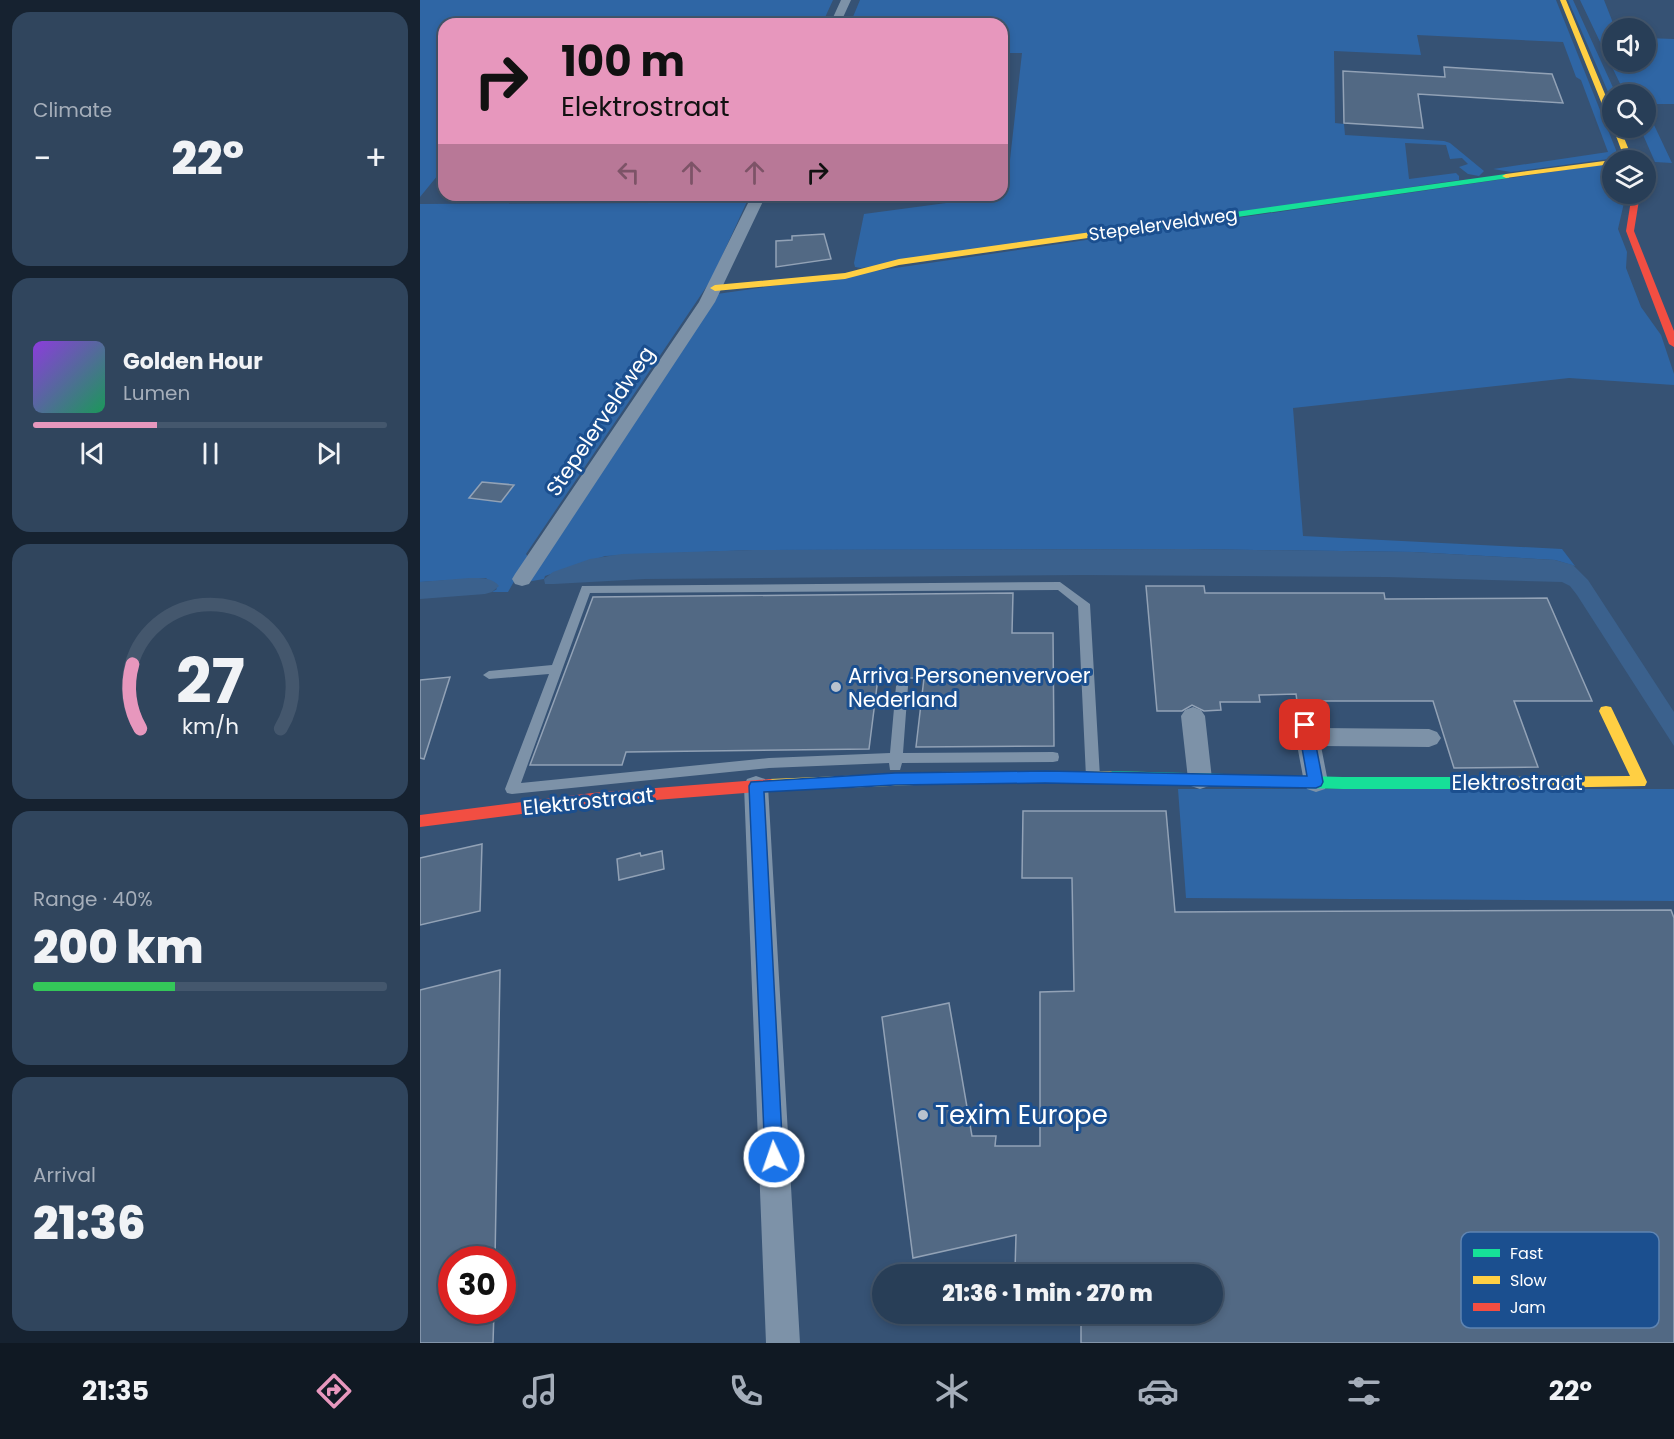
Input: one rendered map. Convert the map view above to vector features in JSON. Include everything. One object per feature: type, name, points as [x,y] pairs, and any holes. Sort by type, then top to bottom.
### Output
[{"type":"street","points":[[838,18],[846,0]]},
{"type":"street","points":[[1563,0],[1602,95]]},
{"type":"street","name":"Stepelerveldweg","points":[[715,288],[845,276],[899,262],[1602,163]]},
{"type":"street","name":"Stepelerveldweg","points":[[522,579],[715,288],[756,201]]},
{"type":"street","points":[[1634,204],[1630,231],[1674,344]]},
{"type":"street","name":"Elektrostraat","points":[[420,821],[659,794],[763,775],[895,779],[1093,777],[1316,782],[1640,782],[1606,711]]},
{"type":"street","points":[[1303,713],[1316,782]]},
{"type":"street","points":[[1193,716],[1200,779]]},
{"type":"street","points":[[1307,737],[1430,738]]},
{"type":"street","points":[[763,775],[783,1343]]},
{"type":"lane","points":[[1053,758],[896,758],[763,775],[662,773],[512,789],[586,589],[1060,586],[1084,604],[1093,777]]},
{"type":"lane","points":[[489,675],[556,669]]},
{"type":"lane","points":[[895,779],[902,686]]},
{"type":"lane","points":[[997,757],[997,778]]},
{"type":"lane","points":[[659,794],[662,773]]},
{"type":"shaded area","points":[[420,0],[833,0],[825,18],[438,18],[438,175],[420,197]]},
{"type":"shaded area","points":[[860,0],[1556,0],[1602,115],[1602,136],[1581,80],[1576,77],[1563,42],[1417,35],[1421,55],[1334,51],[1335,123],[1344,124],[1345,135],[1450,143],[1484,171],[1479,176],[1468,174],[1459,167],[1468,164],[1462,158],[1450,159],[1446,145],[1405,143],[1409,179],[1456,173],[1459,180],[861,268],[855,267],[864,214],[961,201],[1008,201],[1008,177],[1022,53],[1008,53],[1008,18],[852,18]]},
{"type":"shaded area","points":[[1568,0],[1573,0],[1602,63],[1602,72],[1606,72],[1611,84],[1605,84]]},
{"type":"shaded area","points":[[1580,0],[1604,0],[1611,18],[1602,18],[1602,46]]},
{"type":"shaded area","points":[[1656,38],[1674,39],[1674,104],[1656,104],[1656,84],[1620,84],[1614,72],[1656,72]]},
{"type":"shaded area","points":[[1656,129],[1672,163],[1656,162],[1656,150],[1650,150],[1644,138],[1656,138]]},
{"type":"shaded area","points":[[1603,138],[1611,138],[1616,150],[1607,150]]},
{"type":"shaded area","points":[[1602,153],[1602,160],[1511,172],[1493,169]]},
{"type":"shaded area","points":[[1602,165],[1602,204],[1624,204],[1618,229],[1627,252],[1626,268],[1641,307],[1661,335],[1674,374],[1674,385],[1569,378],[1293,408],[1303,536],[1562,549],[1575,566],[1555,560],[1413,552],[1187,549],[752,550],[605,556],[545,576],[544,579],[526,582],[717,294]]},
{"type":"shaded area","points":[[656,201],[747,201],[711,280],[526,554],[528,557],[508,592],[492,592],[497,589],[486,578],[420,582],[420,204],[655,203]]},
{"type":"shaded area","points":[[1187,549],[1413,552],[1555,560],[1573,565],[1588,580],[1674,712],[1674,746],[1577,595],[1570,586],[1562,582],[1386,577],[1082,575],[645,579],[554,584],[545,584],[544,579],[553,572],[590,559],[622,554],[752,550]]},
{"type":"shaded area","points":[[469,578],[489,580],[499,586],[485,594],[420,599],[420,582]]},
{"type":"shaded area","points":[[1178,789],[1674,789],[1674,901],[1186,898]]},
{"type":"building","points":[[1444,67],[1552,74],[1563,103],[1418,94],[1423,128],[1344,123],[1343,71],[1445,77]]},
{"type":"building","points":[[824,234],[831,259],[776,267],[776,241],[792,240],[792,236]]},
{"type":"building","points":[[482,482],[514,485],[501,502],[469,498]]},
{"type":"building","points":[[1146,586],[1204,586],[1205,593],[1384,593],[1385,599],[1547,598],[1592,701],[1514,701],[1538,767],[1454,768],[1433,701],[1297,701],[1296,694],[1259,695],[1260,702],[1220,702],[1221,710],[1204,711],[1192,705],[1182,711],[1157,711]]},
{"type":"building","points":[[1013,593],[1012,633],[1053,633],[1054,746],[916,747],[924,678],[878,678],[869,749],[626,752],[622,765],[530,765],[593,597]]},
{"type":"building","points":[[450,677],[424,759],[420,758],[420,680]]},
{"type":"building","points":[[1023,811],[1166,811],[1175,912],[1671,910],[1674,918],[1674,1343],[1081,1343],[1081,1324],[1223,1324],[1223,1264],[1015,1264],[1016,1235],[913,1258],[882,1017],[949,1003],[972,1136],[996,1136],[995,1146],[1040,1146],[1040,992],[1074,991],[1072,878],[1022,878]]},
{"type":"building","points":[[482,844],[480,911],[420,925],[420,858]]},
{"type":"building","points":[[662,851],[664,869],[619,880],[617,859],[640,853],[641,856]]},
{"type":"building","points":[[500,970],[495,1246],[438,1246],[438,1324],[494,1324],[493,1343],[420,1343],[420,990]]},
{"type":"traffic: fast","points":[[1120,231],[1506,176]]},
{"type":"traffic: fast","points":[[1110,777],[1343,783],[1479,783]]},
{"type":"traffic: slow","points":[[1563,0],[1602,95]]},
{"type":"traffic: slow","points":[[1620,138],[1625,150]]},
{"type":"traffic: slow","points":[[1506,176],[1602,163]]},
{"type":"traffic: slow","points":[[715,288],[845,276],[899,262],[1120,231]]},
{"type":"traffic: slow","points":[[1479,783],[1640,782],[1606,711]]},
{"type":"traffic: slow","points":[[770,785],[938,778],[1110,777]]},
{"type":"traffic: jam","points":[[1634,204],[1630,231],[1674,344]]},
{"type":"traffic: jam","points":[[420,821],[592,799],[770,785]]},
{"type":"place","name":"Arriva Personenvervoer Nederland","points":[[836,687]]},
{"type":"place","name":"Texim Europe","points":[[923,1115]]},
{"type":"route","points":[[774,1157],[756,786],[895,779],[1045,777],[1316,782],[1305,725]]}]
